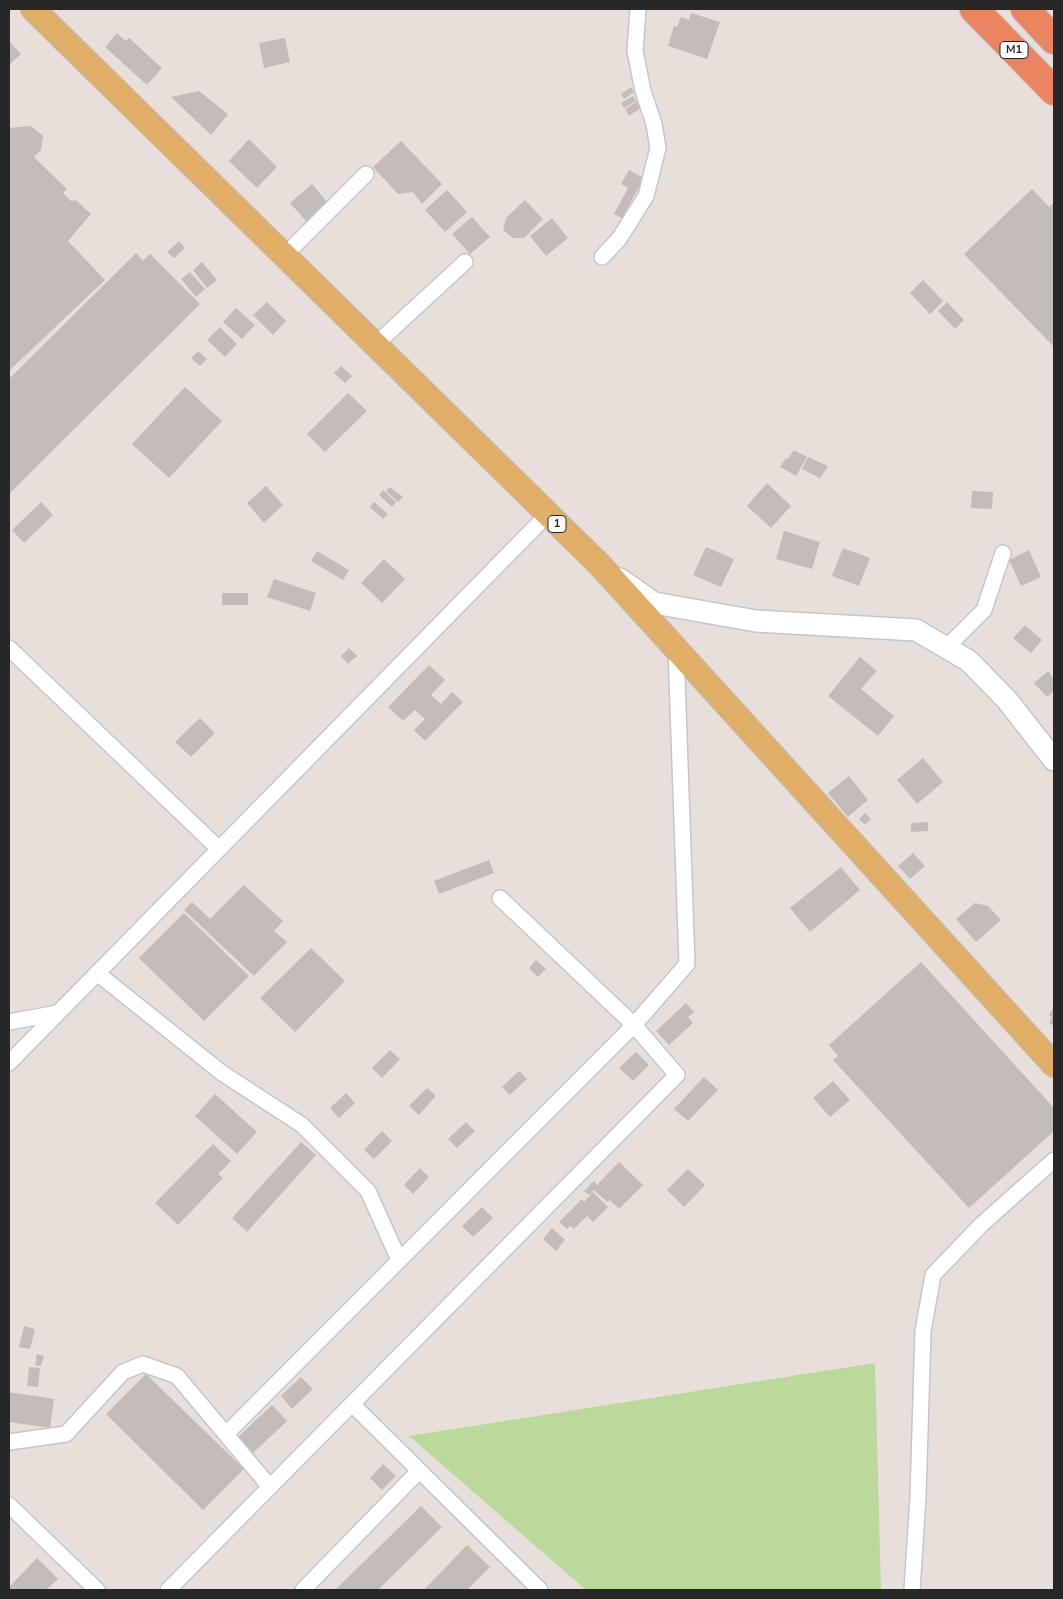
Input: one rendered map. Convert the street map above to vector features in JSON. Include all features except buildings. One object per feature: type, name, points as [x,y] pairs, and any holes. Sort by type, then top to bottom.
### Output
[{"type":"highway","name":"M1","points":[[974,9],[1054,91]]},
{"type":"highway","points":[[1024,9],[1054,40]]},
{"type":"main road","name":"1","points":[[33,9],[599,564],[1054,1065]]},
{"type":"street","points":[[602,257],[619,240],[646,196],[658,148],[654,124],[635,51],[638,9]]},
{"type":"street","points":[[284,256],[366,174]]},
{"type":"street","points":[[375,345],[465,262]]},
{"type":"street","points":[[9,1063],[548,514]]},
{"type":"street","points":[[946,648],[984,610],[1003,553]]},
{"type":"street","points":[[599,564],[654,603],[756,620],[916,630],[969,661],[1000,694],[1054,760]]},
{"type":"street","points":[[9,648],[219,849]]},
{"type":"street","points":[[226,1434],[634,1025],[686,964],[676,649]]},
{"type":"street","points":[[168,1590],[677,1075],[634,1025],[500,898]]},
{"type":"street","points":[[97,973],[222,1073],[302,1124],[368,1191],[399,1260]]},
{"type":"street","points":[[9,1022],[58,1013]]},
{"type":"street","points":[[912,1590],[918,1498],[923,1331],[934,1275],[982,1224],[1054,1160]]},
{"type":"street","points":[[9,1442],[66,1434],[123,1372],[143,1364],[177,1376],[270,1487]]},
{"type":"street","points":[[352,1404],[540,1590]]},
{"type":"street","points":[[303,1590],[419,1470]]},
{"type":"street","points":[[9,1505],[97,1590]]},
{"type":"green space","points":[[875,1363],[881,1590],[586,1590],[409,1436]]}]
